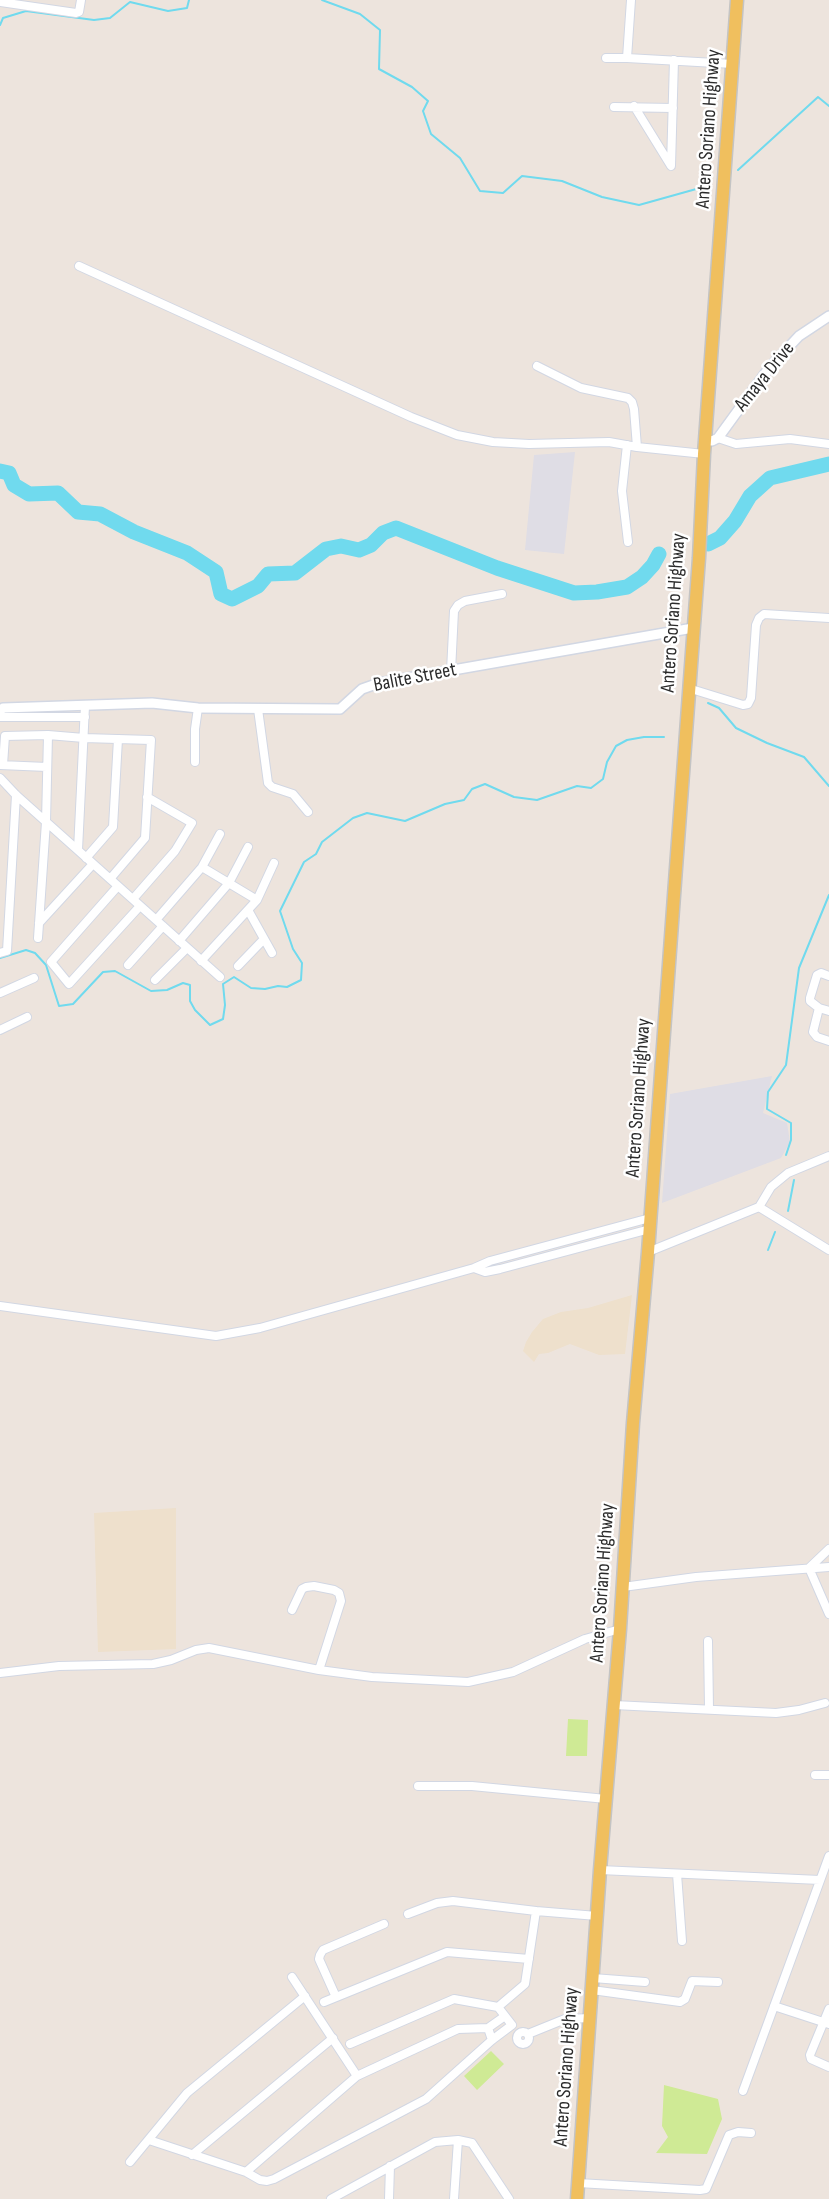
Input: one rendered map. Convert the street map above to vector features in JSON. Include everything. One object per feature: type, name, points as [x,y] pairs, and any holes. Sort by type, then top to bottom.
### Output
[{"type":"main road","name":"Antero Soriano Highway","points":[[578,2199],[704,454],[712,439],[737,0]]},
{"type":"street","points":[[0,2],[76,14],[79,12],[81,0]]},
{"type":"street","points":[[627,58],[631,0]]},
{"type":"street","points":[[606,58],[733,64]]},
{"type":"street","points":[[634,106],[671,166],[674,60]]},
{"type":"street","points":[[614,107],[673,108]]},
{"type":"street","points":[[79,266],[411,417],[457,435],[493,442],[529,444],[609,442],[704,454]]},
{"type":"street","name":"Amaya Drive","points":[[712,439],[768,368],[797,338],[829,316]]},
{"type":"street","points":[[537,366],[581,388],[628,398],[634,409],[637,447]]},
{"type":"street","points":[[712,439],[736,444],[790,439],[829,444]]},
{"type":"street","points":[[627,445],[622,491],[628,542]]},
{"type":"street","points":[[451,671],[454,611],[465,601],[502,594]]},
{"type":"street","points":[[688,688],[743,705],[748,704],[751,698],[756,625],[759,618],[764,614],[829,618]]},
{"type":"street","name":"Balite Street","points":[[0,711],[3,708],[152,703],[198,708],[258,710],[340,709],[369,686],[693,628]]},
{"type":"street","points":[[78,850],[86,706]]},
{"type":"street","points":[[195,762],[195,729],[198,708]]},
{"type":"street","points":[[258,710],[268,783],[272,787],[292,794],[308,812]]},
{"type":"street","points":[[0,717],[85,717]]},
{"type":"street","points":[[38,938],[46,822],[48,735]]},
{"type":"street","points":[[48,767],[1,765],[5,736],[48,735],[151,740],[145,838],[110,879]]},
{"type":"street","points":[[87,858],[113,827],[118,739]]},
{"type":"street","points":[[0,778],[16,795],[220,977]]},
{"type":"street","points":[[0,953],[7,951],[16,795]]},
{"type":"street","points":[[133,899],[175,851],[192,823],[147,797]]},
{"type":"street","points":[[156,920],[202,867],[220,834]]},
{"type":"street","points":[[179,941],[229,883],[248,847]]},
{"type":"street","points":[[201,961],[257,900],[274,863]]},
{"type":"street","points":[[39,923],[93,864]]},
{"type":"street","points":[[202,867],[257,900]]},
{"type":"street","points":[[118,886],[51,962],[69,984],[140,906]]},
{"type":"street","points":[[248,910],[272,953]]},
{"type":"street","points":[[128,965],[163,926]]},
{"type":"street","points":[[238,966],[264,939]]},
{"type":"street","points":[[155,980],[187,948]]},
{"type":"street","points":[[829,976],[821,973],[817,975],[810,998],[819,1008],[829,1011]]},
{"type":"street","points":[[0,993],[34,978]]},
{"type":"street","points":[[819,1008],[813,1032],[817,1037],[829,1041]]},
{"type":"street","points":[[0,1030],[27,1017]]},
{"type":"street","points":[[648,1252],[759,1207],[771,1187],[788,1173],[829,1156]]},
{"type":"street","points":[[759,1207],[829,1250]]},
{"type":"street","points":[[0,1306],[216,1336],[260,1328],[474,1268],[485,1272],[500,1269],[650,1223]]},
{"type":"street","points":[[808,1568],[829,1549]]},
{"type":"street","points":[[623,1587],[696,1577],[829,1567]]},
{"type":"street","points":[[808,1568],[828,1610]]},
{"type":"street","points":[[292,1610],[302,1589],[306,1587],[314,1586],[339,1593],[341,1600],[319,1670]]},
{"type":"street","points":[[0,1673],[58,1666],[153,1664],[208,1648],[319,1670],[372,1677],[468,1683],[513,1672],[585,1639],[620,1629]]},
{"type":"street","points":[[708,1641],[709,1709]]},
{"type":"street","points":[[614,1705],[776,1713],[825,1703]]},
{"type":"street","points":[[815,1775],[829,1775]]},
{"type":"street","points":[[418,1786],[472,1786],[606,1799]]},
{"type":"street","points":[[743,2091],[829,1856]]},
{"type":"street","points":[[600,1870],[820,1880]]},
{"type":"street","points":[[676,1874],[682,1941]]},
{"type":"street","points":[[408,1914],[444,1902],[597,1916]]},
{"type":"street","points":[[498,2007],[525,1984],[536,1911]]},
{"type":"street","points":[[336,1997],[319,1959],[323,1950],[384,1924]]},
{"type":"street","points":[[324,2002],[447,1952],[529,1959]]},
{"type":"street","points":[[292,1977],[357,2076]]},
{"type":"street","points":[[593,1984],[680,2002],[685,1999],[692,1981],[718,1982]]},
{"type":"street","points":[[593,1984],[645,1982]]},
{"type":"street","points":[[130,2162],[187,2093],[305,1996]]},
{"type":"street","points":[[350,2044],[454,1999],[498,2007],[512,2025],[524,2033],[565,2019],[591,2018]]},
{"type":"street","points":[[774,2006],[826,2023]]},
{"type":"street","points":[[829,2009],[826,2023],[810,2055],[811,2059],[829,2067]]},
{"type":"street","points":[[246,2172],[357,2076],[458,2029],[488,2028],[505,2016]]},
{"type":"street","points":[[149,2140],[246,2172],[260,2180],[274,2179],[426,2098],[512,2025]]},
{"type":"street","points":[[488,2028],[492,2040]]},
{"type":"street","points":[[192,2155],[333,2038]]},
{"type":"street","points":[[578,2183],[706,2189],[729,2135],[738,2132],[751,2133]]},
{"type":"street","points":[[454,2199],[458,2140]]},
{"type":"street","points":[[331,2199],[435,2142],[458,2140],[472,2144],[509,2199]]},
{"type":"street","points":[[389,2199],[390,2166]]},
{"type":"shaded area","points":[[575,452],[564,554],[525,550],[534,455]]},
{"type":"shaded area","points":[[772,1076],[763,1113],[787,1123],[790,1142],[781,1158],[662,1203],[670,1094]]},
{"type":"shaded area","points":[[632,1295],[625,1354],[599,1355],[570,1344],[548,1353],[539,1354],[534,1362],[523,1351],[532,1332],[543,1319],[561,1312],[588,1308]]},
{"type":"shaded area","points":[[176,1508],[176,1649],[98,1652],[94,1513]]},
{"type":"green space","points":[[568,1719],[588,1720],[587,1756],[566,1756]]},
{"type":"green space","points":[[491,2051],[504,2064],[477,2090],[464,2076]]},
{"type":"green space","points":[[664,2085],[718,2099],[722,2119],[707,2154],[656,2153],[668,2137],[662,2126]]},
{"type":"waterway","points":[[0,25],[3,18],[26,11],[94,20],[110,18],[130,2],[168,11],[187,8],[189,0]]},
{"type":"waterway","points":[[322,0],[360,14],[380,30],[379,69],[412,87],[428,101],[423,111],[431,134],[460,158],[480,191],[503,193],[522,176],[562,181],[602,197],[639,205],[707,186]]},
{"type":"waterway","points":[[738,170],[818,97],[829,106]]},
{"type":"waterway","points":[[708,544],[720,538],[735,521],[750,496],[770,478],[829,464]]},
{"type":"waterway","points":[[0,471],[9,473],[14,485],[29,494],[58,493],[78,512],[100,514],[134,532],[187,553],[216,572],[221,594],[232,599],[258,586],[268,574],[295,573],[326,549],[341,546],[359,550],[371,545],[383,533],[396,528],[497,568],[574,593],[627,587],[642,577],[659,554]]},
{"type":"waterway","points":[[708,703],[719,708],[736,728],[804,757],[829,786]]},
{"type":"waterway","points":[[0,958],[26,950],[35,953],[46,965],[59,1006],[73,1004],[103,972],[115,971],[151,991],[167,990],[183,983],[190,985],[190,1001],[195,1010],[210,1025],[223,1019],[225,1005],[223,984],[234,977],[251,988],[265,989],[278,986],[287,987],[301,980],[302,963],[293,949],[280,911],[304,862],[316,854],[322,842],[353,818],[367,813],[405,821],[445,804],[464,800],[472,789],[485,784],[514,797],[537,800],[577,786],[591,788],[603,779],[607,762],[616,746],[627,740],[664,737]]},
{"type":"waterway","points":[[786,1155],[791,1140],[791,1123],[767,1109],[768,1092],[786,1065],[799,968],[829,895]]},
{"type":"waterway","points":[[788,1211],[794,1180]]},
{"type":"waterway","points":[[768,1250],[775,1232]]}]
